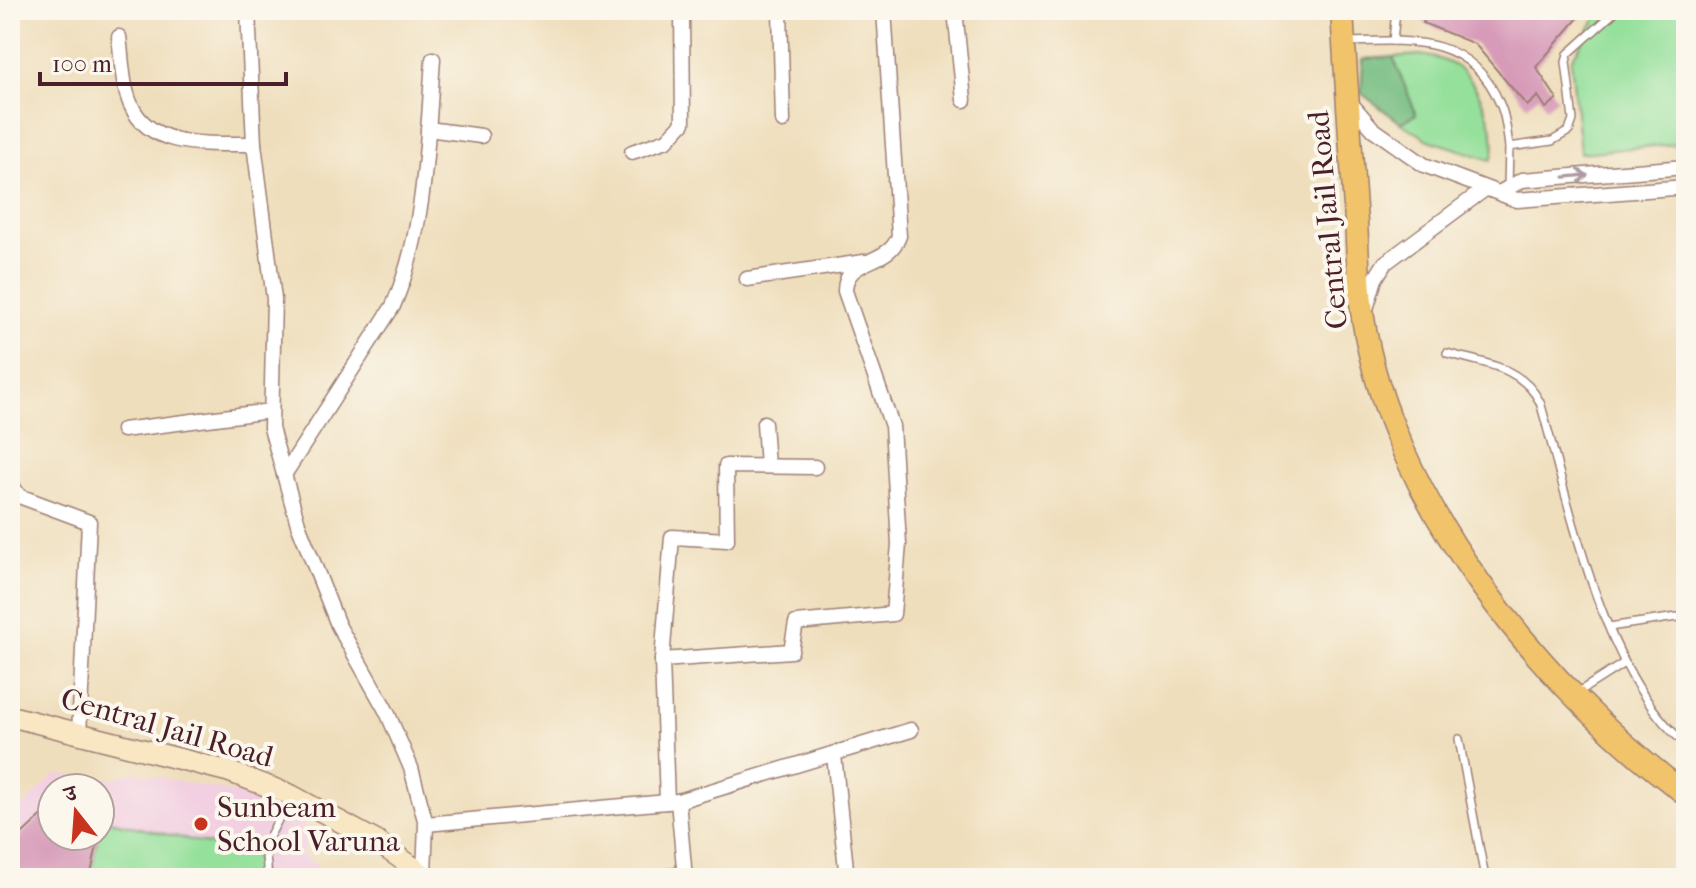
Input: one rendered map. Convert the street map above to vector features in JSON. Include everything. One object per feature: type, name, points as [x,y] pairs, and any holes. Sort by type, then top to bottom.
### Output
[{"type":"main road","name":"Central Jail Road","points":[[1342,10],[1363,319],[1385,407],[1438,517],[1503,615],[1572,696],[1686,794]]},
{"type":"street","points":[[248,10],[254,144],[274,299],[270,411],[298,524],[338,625],[401,740],[426,824],[426,876]]},
{"type":"street","points":[[632,152],[667,140],[683,123],[682,10]]},
{"type":"street","points":[[780,10],[783,121]]},
{"type":"street","points":[[747,279],[864,262],[883,257],[894,249],[899,236],[884,10]]},
{"type":"street","points":[[955,10],[964,100]]},
{"type":"street","points":[[119,37],[130,103],[139,118],[156,132],[181,142],[254,144]]},
{"type":"street","points":[[284,475],[393,306],[401,286],[415,235],[433,59]]},
{"type":"street","points":[[1347,99],[1373,129],[1424,165],[1485,189],[1505,189],[1522,180],[1686,167]]},
{"type":"street","points":[[428,129],[481,136]]},
{"type":"street","points":[[1505,189],[1524,201],[1686,187]]},
{"type":"street","points":[[1363,319],[1375,279],[1385,263],[1485,189]]},
{"type":"street","points":[[662,660],[791,651],[796,623],[893,614],[899,544],[892,426],[845,291],[849,275],[864,262]]},
{"type":"street","points":[[123,430],[270,411]]},
{"type":"street","points":[[764,423],[767,466]]},
{"type":"street","points":[[656,878],[685,876],[673,801],[662,660],[672,537],[727,540],[726,466],[815,467]]},
{"type":"street","points":[[10,482],[19,496],[89,522],[79,734]]},
{"type":"street","name":"Central Jail Road","points":[[10,716],[227,771],[283,792],[376,841],[426,876]]},
{"type":"street","points":[[426,824],[673,801],[911,730]]},
{"type":"street","points":[[834,755],[847,878]]},
{"type":"lane","points":[[1393,41],[1396,10]]},
{"type":"lane","points":[[1509,147],[1552,141],[1569,131],[1573,120],[1566,70],[1568,54],[1617,10]]},
{"type":"lane","points":[[1344,42],[1393,41],[1445,46],[1475,65],[1501,104],[1509,147],[1505,189]]},
{"type":"lane","points":[[1447,353],[1522,377],[1533,389],[1540,402],[1609,627],[1624,663],[1665,723],[1686,744]]},
{"type":"lane","points":[[1609,627],[1677,617],[1686,620]]},
{"type":"lane","points":[[1572,696],[1624,663]]},
{"type":"lane","points":[[1459,739],[1485,878]]},
{"type":"lane","points":[[268,878],[265,845],[283,792]]},
{"type":"shaded area","name":"Sunbeam School Varuna","points":[[134,772],[294,805],[291,818],[314,830],[301,854],[321,869],[318,878],[10,878],[10,818],[36,793],[36,852],[116,852],[116,778]]},
{"type":"green space","points":[[1601,10],[1686,10],[1686,143],[1580,153],[1571,60]]},
{"type":"green space","points":[[1421,55],[1453,65],[1473,84],[1491,124],[1494,150],[1491,160],[1429,140],[1401,123],[1416,114],[1393,57]]},
{"type":"green space","points":[[1393,57],[1416,114],[1401,123],[1361,93],[1363,59]]},
{"type":"green space","points":[[116,822],[255,855],[262,878],[94,878],[90,876],[95,852],[116,852]]},
{"type":"building","points":[[1429,10],[1585,10],[1536,67],[1557,99],[1546,108],[1538,96],[1527,106],[1475,44],[1423,23]]},
{"type":"building","points":[[36,821],[36,852],[96,852],[90,878],[10,878],[10,845]]},
{"type":"place","name":"Sunbeam School Varuna","points":[[201,824]]}]
